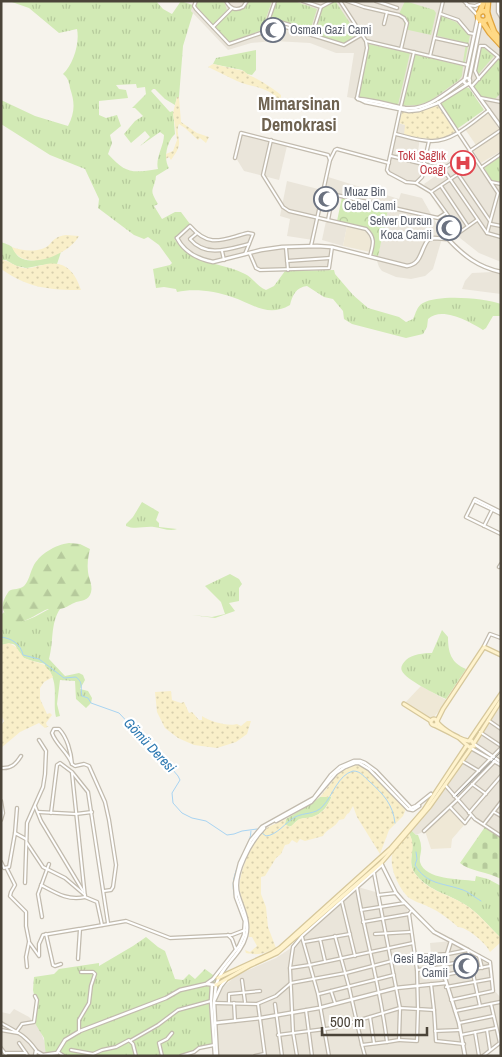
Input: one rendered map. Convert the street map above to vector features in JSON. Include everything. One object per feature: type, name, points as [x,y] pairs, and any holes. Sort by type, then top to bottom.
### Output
[{"type":"highway","points":[[484,1],[480,17],[490,33],[501,45]]},
{"type":"highway","points":[[488,1],[488,15],[494,32],[501,41]]},
{"type":"highway","points":[[480,17],[484,11],[488,15]]},
{"type":"highway","points":[[480,17],[486,20],[488,15]]},
{"type":"main road","points":[[470,744],[432,724],[484,647],[501,655]]},
{"type":"main road","points":[[444,784],[501,694]]},
{"type":"main road","points":[[218,978],[229,976],[277,953],[342,899],[381,862],[462,761],[470,744],[500,701]]},
{"type":"main road","points":[[404,704],[435,721],[470,744]]},
{"type":"main road","points":[[214,985],[280,948],[381,862]]},
{"type":"street","points":[[196,1],[194,6],[230,44],[265,30],[275,1]]},
{"type":"street","points":[[226,1],[232,8]]},
{"type":"street","points":[[213,27],[232,8],[242,8],[247,1]]},
{"type":"street","points":[[303,1],[321,7]]},
{"type":"street","points":[[313,34],[321,7],[332,1]]},
{"type":"street","points":[[340,1],[366,41],[367,48],[357,98],[365,102],[409,111],[419,110],[437,102],[469,82]]},
{"type":"street","points":[[347,1],[364,8],[401,15],[406,21],[401,50]]},
{"type":"street","points":[[376,1],[398,8]]},
{"type":"street","points":[[430,56],[443,1]]},
{"type":"street","points":[[464,1],[480,17]]},
{"type":"street","points":[[466,4],[476,6],[484,1]]},
{"type":"street","points":[[498,1],[498,12],[501,17]]},
{"type":"street","points":[[384,24],[387,12]]},
{"type":"street","points":[[440,14],[458,20],[469,33],[474,34]]},
{"type":"street","points":[[469,82],[464,83],[474,34],[480,17]]},
{"type":"street","points":[[443,169],[501,129],[469,82],[480,17]]},
{"type":"street","points":[[269,21],[313,34],[344,46],[361,35]]},
{"type":"street","points":[[434,38],[467,45]]},
{"type":"street","points":[[366,41],[468,65]]},
{"type":"street","points":[[472,86],[479,79],[499,58],[485,46],[480,46],[475,71],[479,79]]},
{"type":"street","points":[[414,52],[387,170],[406,182],[416,183],[431,192],[460,232],[477,220]]},
{"type":"street","points":[[437,102],[465,79]]},
{"type":"street","points":[[481,98],[499,101],[501,98]]},
{"type":"street","points":[[437,102],[499,193],[487,233]]},
{"type":"street","points":[[395,134],[429,141],[441,140],[458,132],[489,110]]},
{"type":"street","points":[[235,158],[241,133],[326,154],[330,160]]},
{"type":"street","points":[[271,140],[263,175],[286,209],[366,229],[370,233],[374,244],[370,257]]},
{"type":"street","points":[[416,183],[422,177],[429,141]]},
{"type":"street","points":[[311,246],[330,160],[334,150],[337,149],[389,163]]},
{"type":"street","points":[[482,167],[501,154]]},
{"type":"street","points":[[390,156],[443,169],[487,233],[501,237]]},
{"type":"street","points":[[431,192],[458,174],[490,222],[501,226]]},
{"type":"street","points":[[491,182],[501,184]]},
{"type":"street","points":[[441,186],[468,226]]},
{"type":"street","points":[[323,192],[438,218],[446,213]]},
{"type":"street","points":[[328,220],[334,194]]},
{"type":"street","points":[[245,254],[254,234],[248,233],[213,241],[206,239],[190,226],[177,238],[183,247],[194,256],[213,262],[286,247],[311,246],[332,248],[402,266],[411,266],[419,260],[428,240],[444,238],[448,239],[470,260],[501,272]]},
{"type":"street","points":[[197,233],[190,239],[194,244],[214,252],[250,244]]},
{"type":"street","points":[[286,247],[288,270]]},
{"type":"street","points":[[250,253],[256,268],[264,271],[329,268],[332,248]]},
{"type":"street","points":[[222,251],[224,260]]},
{"type":"street","points":[[287,261],[330,258]]},
{"type":"street","points":[[474,501],[475,499],[500,512]]},
{"type":"street","points":[[474,501],[500,512]]},
{"type":"street","points":[[474,501],[466,517],[501,534]]},
{"type":"street","points":[[484,526],[492,510]]},
{"type":"street","points":[[484,647],[490,634],[501,638]]},
{"type":"street","points":[[488,720],[500,728]]},
{"type":"street","points":[[56,729],[62,732],[69,747],[72,764],[69,755],[54,738],[53,732],[56,729]]},
{"type":"street","points":[[454,796],[501,747],[480,732]]},
{"type":"street","points":[[25,883],[28,818],[43,786],[46,751],[40,740]]},
{"type":"street","points":[[470,744],[501,764]]},
{"type":"street","points":[[1,768],[16,764],[21,756]]},
{"type":"street","points":[[492,758],[501,764]]},
{"type":"street","points":[[206,984],[213,979],[236,950],[245,930],[245,921],[236,897],[235,883],[240,863],[251,840],[262,827],[314,798],[331,775],[340,767],[354,761],[365,763],[376,771],[411,808],[444,784],[470,814],[501,836]]},
{"type":"street","points":[[462,761],[479,771]]},
{"type":"street","points":[[424,831],[495,761]]},
{"type":"street","points":[[51,814],[57,765],[61,763],[72,772],[88,792],[108,924]]},
{"type":"street","points":[[214,985],[224,968],[241,947],[246,935],[247,921],[237,892],[237,883],[245,857],[256,836],[264,828],[311,802],[336,773],[345,766],[355,763],[359,763],[369,769],[409,810],[418,808],[431,794]]},
{"type":"street","points":[[72,764],[75,766],[84,764],[89,766],[106,802],[116,865],[113,887],[111,890],[103,891]]},
{"type":"street","points":[[72,772],[85,895]]},
{"type":"street","points":[[450,807],[465,823],[470,814],[501,776]]},
{"type":"street","points":[[472,784],[486,794]]},
{"type":"street","points":[[1,801],[3,813],[1,820]]},
{"type":"street","points":[[484,825],[501,802]]},
{"type":"street","points":[[35,805],[41,821],[85,895]]},
{"type":"street","points":[[7,869],[16,833],[17,808]]},
{"type":"street","points":[[38,812],[51,814],[92,812]]},
{"type":"street","points":[[494,812],[501,816]]},
{"type":"street","points":[[16,833],[26,840],[46,869],[65,878],[85,895],[97,902],[102,924]]},
{"type":"street","points":[[1,862],[15,885],[10,892],[10,896],[26,912],[26,926],[30,942],[39,956],[40,940],[43,935],[102,924],[126,921],[166,938],[227,935],[245,930]]},
{"type":"street","points":[[355,956],[342,899],[374,873],[381,862]]},
{"type":"street","points":[[381,862],[396,893],[434,932],[490,962],[493,991],[450,1000]]},
{"type":"street","points":[[42,918],[38,898],[40,884],[49,864]]},
{"type":"street","points":[[374,873],[390,948],[400,1008],[399,1040]]},
{"type":"street","points":[[40,884],[68,898],[74,899],[85,895]]},
{"type":"street","points":[[357,888],[384,1012],[387,1042]]},
{"type":"street","points":[[378,895],[396,893]]},
{"type":"street","points":[[361,910],[405,903]]},
{"type":"street","points":[[363,922],[409,914],[412,910]]},
{"type":"street","points":[[362,1045],[399,1040],[417,1041],[418,985],[409,914]]},
{"type":"street","points":[[78,959],[80,928]]},
{"type":"street","points":[[375,934],[411,932]]},
{"type":"street","points":[[46,934],[53,965],[61,964]]},
{"type":"street","points":[[301,934],[318,994],[329,1056]]},
{"type":"street","points":[[292,1056],[296,1055],[290,968],[292,947],[301,934]]},
{"type":"street","points":[[304,942],[350,934]]},
{"type":"street","points":[[227,935],[231,937],[236,950]]},
{"type":"street","points":[[335,936],[350,987],[356,1021],[366,1056]]},
{"type":"street","points":[[320,939],[326,962]]},
{"type":"street","points":[[451,941],[444,966],[444,975],[450,1000],[462,1034],[465,1056]]},
{"type":"street","points":[[27,967],[26,957],[30,942]]},
{"type":"street","points":[[290,968],[413,943]]},
{"type":"street","points":[[415,956],[448,954],[468,950]]},
{"type":"street","points":[[468,950],[480,1006]]},
{"type":"street","points":[[480,956],[482,968]]},
{"type":"street","points":[[417,970],[470,960]]},
{"type":"street","points":[[71,1050],[93,1054],[116,1047],[158,1025],[178,1010],[213,1002],[257,1004],[276,996],[291,983],[314,980],[392,961]]},
{"type":"street","points":[[444,975],[491,966]]},
{"type":"street","points":[[216,1056],[213,1002],[221,986],[229,976],[225,973],[224,968]]},
{"type":"street","points":[[79,1032],[80,1020],[89,1003],[90,986],[95,974],[93,972],[81,972]]},
{"type":"street","points":[[318,994],[394,975]]},
{"type":"street","points":[[213,979],[218,978]]},
{"type":"street","points":[[215,1023],[275,1016],[336,1005],[396,988],[475,982],[492,978]]},
{"type":"street","points":[[213,979],[214,1045],[216,1056]]},
{"type":"street","points":[[242,980],[245,1003]]},
{"type":"street","points":[[58,1052],[65,1040],[79,1032],[166,998],[180,990],[206,984],[214,985]]},
{"type":"street","points":[[431,984],[435,1040],[438,1043],[464,1044]]},
{"type":"street","points":[[229,1003],[229,994],[260,991]]},
{"type":"street","points":[[332,991],[336,1005]]},
{"type":"street","points":[[17,1031],[22,1024],[34,1022],[37,1000],[35,996]]},
{"type":"street","points":[[455,1011],[500,1002]]},
{"type":"street","points":[[234,1003],[235,1021]]},
{"type":"street","points":[[255,1056],[264,1055],[260,1007],[257,1004]]},
{"type":"street","points":[[275,1004],[275,1016],[282,1056]]},
{"type":"street","points":[[483,1056],[500,1042],[491,1004]]},
{"type":"street","points":[[278,1035],[333,1028],[400,1008],[434,1010]]},
{"type":"street","points":[[306,1010],[312,1056]]},
{"type":"street","points":[[459,1024],[494,1016]]},
{"type":"street","points":[[370,1017],[374,1043]]},
{"type":"street","points":[[1,1023],[17,1031],[43,1055],[58,1052],[64,1056]]},
{"type":"street","points":[[462,1034],[496,1028]]},
{"type":"street","points":[[1,1030],[20,1034]]},
{"type":"street","points":[[435,1031],[460,1030]]},
{"type":"street","points":[[486,1030],[490,1050]]},
{"type":"street","points":[[475,1032],[479,1056]]},
{"type":"street","points":[[162,1056],[159,1042],[167,1039],[172,1033]]},
{"type":"street","points":[[130,1041],[133,1044],[136,1056]]},
{"type":"street","points":[[19,1042],[27,1055]]},
{"type":"street","points":[[182,1056],[199,1048],[214,1045]]},
{"type":"street","points":[[1,1048],[6,1054]]},
{"type":"street","points":[[36,1050],[36,1056]]},
{"type":"street","points":[[1,1052],[27,1055]]},
{"type":"shaded area","points":[[194,1],[464,1],[477,14],[482,16],[486,1],[501,1],[501,127],[467,81],[434,104],[421,109],[408,110],[347,97],[354,53],[336,53],[310,43],[274,41],[251,43],[228,50],[191,11]]},
{"type":"shaded area","points":[[488,113],[499,129],[476,145],[465,129]]},
{"type":"shaded area","points":[[396,123],[406,125],[420,138],[418,151],[440,156],[443,153],[449,161],[440,171],[425,166],[422,177],[417,185],[400,181],[389,175],[387,171]]},
{"type":"shaded area","points":[[500,132],[501,151],[481,163],[473,150]]},
{"type":"shaded area","points":[[241,135],[287,146],[279,180],[244,171],[236,158]]},
{"type":"shaded area","points":[[470,152],[491,183],[501,185],[501,262],[479,253],[454,232],[424,184]]},
{"type":"shaded area","points":[[328,177],[399,199],[401,193],[422,198],[443,235],[433,269],[425,276],[411,279],[396,277],[382,271],[377,261],[388,209],[342,197],[325,190]]},
{"type":"shaded area","points":[[287,181],[322,190],[313,240],[287,236],[290,219],[280,216]]},
{"type":"shaded area","points":[[326,221],[347,226],[343,246],[322,240]]},
{"type":"shaded area","points":[[190,224],[205,238],[213,240],[247,232],[255,234],[245,256],[209,263],[190,256],[174,238]]},
{"type":"shaded area","points":[[347,226],[368,233],[372,243],[370,252],[343,246]]},
{"type":"shaded area","points":[[307,244],[332,246],[329,269],[261,272],[255,269],[248,251],[279,246]]},
{"type":"shaded area","points":[[472,273],[501,273],[501,294],[462,289],[465,281]]},
{"type":"shaded area","points":[[421,686],[448,701],[431,720],[404,704]]},
{"type":"shaded area","points":[[501,702],[501,837],[471,817],[464,825],[450,808],[425,831],[416,835],[410,829],[420,820],[441,793]]},
{"type":"shaded area","points":[[450,808],[464,825],[452,839],[451,848],[431,849],[425,831]]},
{"type":"shaded area","points":[[358,887],[379,893],[382,906],[406,902],[416,955],[431,954],[430,943],[452,941],[491,961],[494,990],[501,998],[501,1044],[485,1056],[218,1056],[216,1002],[223,987],[237,975],[276,958],[294,946]]},
{"type":"shaded area","points":[[14,1009],[29,1017],[39,1027],[46,1046],[46,1056],[1,1056],[1,1012],[10,1014]]},
{"type":"green space","points":[[9,1],[156,1],[163,9],[172,14],[181,1],[193,5],[191,11],[193,13],[183,46],[179,97],[177,97],[175,105],[165,99],[155,89],[151,91],[170,112],[173,111],[175,134],[167,150],[166,160],[169,168],[156,176],[152,192],[158,204],[154,206],[162,219],[175,212],[181,212],[190,224],[174,238],[188,254],[206,262],[245,274],[266,290],[274,286],[285,271],[334,270],[335,274],[353,295],[368,308],[399,317],[406,322],[413,319],[421,304],[430,300],[450,298],[484,300],[501,304],[501,316],[493,316],[483,330],[456,317],[441,314],[434,315],[428,319],[427,327],[423,334],[406,338],[352,324],[344,319],[343,311],[333,299],[324,297],[307,286],[295,292],[290,305],[275,310],[261,308],[219,293],[197,290],[177,292],[176,289],[156,288],[153,269],[172,263],[159,245],[148,237],[144,239],[134,235],[98,208],[99,199],[85,169],[50,155],[1,124],[1,100],[35,116],[68,126],[72,116],[73,98],[68,80],[63,74],[70,65],[75,53],[77,29],[59,33],[29,8]],"holes":[[[136,84],[137,88],[145,87],[146,94],[132,108],[135,108],[143,116],[135,121],[124,134],[131,143],[145,131],[150,137],[140,146],[160,132],[164,135],[157,165],[158,169],[142,171],[125,169],[108,154],[112,143],[110,135],[121,126],[117,115],[106,118],[99,115],[99,101],[128,98],[126,90],[119,89],[116,85]]]},
{"type":"green space","points":[[196,1],[224,1],[227,10],[212,26],[195,8]]},
{"type":"green space","points":[[246,1],[272,1],[262,30],[229,42],[213,27],[230,10],[239,10]]},
{"type":"green space","points":[[275,1],[294,1],[317,9],[310,31],[270,19]]},
{"type":"green space","points":[[334,1],[357,34],[342,45],[312,35],[320,9]]},
{"type":"green space","points":[[405,1],[434,10],[436,13],[431,35],[404,29],[404,20],[399,14]]},
{"type":"green space","points":[[439,15],[456,22],[470,35],[465,62],[463,62],[466,43],[434,35]]},
{"type":"green space","points":[[368,44],[410,53],[398,105],[360,97],[357,94]]},
{"type":"green space","points":[[480,45],[494,56],[476,77],[474,70]]},
{"type":"green space","points":[[256,50],[256,70],[252,75],[242,70],[213,64],[216,58]]},
{"type":"green space","points":[[413,54],[463,66],[462,76],[430,101],[418,105],[401,106]]},
{"type":"green space","points":[[495,58],[501,61],[501,93],[495,99],[480,96],[473,86]]},
{"type":"green space","points":[[463,86],[469,88],[484,110],[457,129],[438,103]]},
{"type":"green space","points":[[501,155],[501,183],[491,180],[483,166]]},
{"type":"green space","points":[[342,197],[388,209],[378,257],[372,254],[375,242],[369,230],[337,221]]},
{"type":"green space","points":[[1,242],[12,247],[19,257],[29,260],[40,259],[61,252],[57,264],[27,268],[1,260]]},
{"type":"green space","points":[[142,502],[159,512],[156,520],[159,523],[159,527],[177,529],[133,528],[126,526]]},
{"type":"green space","points":[[69,543],[80,544],[90,549],[88,569],[92,589],[90,595],[85,600],[62,609],[48,609],[20,622],[9,618],[4,612],[3,604],[9,591],[24,586],[36,562],[43,554],[53,548]]},
{"type":"green space","points":[[230,574],[239,579],[242,584],[239,588],[239,601],[229,603],[235,611],[215,618],[192,615],[212,617],[225,614],[221,602],[205,586]]},
{"type":"green space","points":[[49,609],[60,609],[53,627],[49,659],[65,676],[79,673],[83,675],[85,680],[80,689],[88,691],[92,698],[91,703],[86,708],[76,699],[75,681],[60,680],[57,704],[60,716],[56,717],[54,684],[49,671],[44,666],[45,664],[24,658],[20,655],[15,645],[1,645],[1,615],[4,612],[14,620],[20,621],[32,618]]},
{"type":"green space","points":[[442,630],[448,637],[451,656],[457,664],[466,669],[446,699],[409,678],[401,668],[411,656],[432,653]]},
{"type":"green space","points":[[332,796],[324,810],[316,816],[299,820],[292,826],[287,827],[285,824],[286,819],[320,797]]},
{"type":"green space","points":[[485,827],[501,837],[501,879],[460,863]]},
{"type":"green space","points":[[410,829],[418,835],[421,848],[420,862],[423,868],[429,872],[444,878],[475,881],[476,876],[488,879],[501,886],[501,938],[469,907],[433,889],[417,876],[413,871],[411,860],[412,844],[408,832]]},
{"type":"green space","points":[[146,937],[165,951],[175,979],[183,980],[189,974],[195,979],[205,969],[225,984],[216,1006],[218,1047],[203,1048],[187,1056],[46,1056],[44,1038],[33,1020],[36,1004],[33,990],[34,977],[54,974],[59,969],[99,963],[99,966]]},
{"type":"sand","points":[[213,64],[244,71],[276,91],[281,95],[281,99],[279,102],[276,97],[266,90],[237,81],[208,67]]},
{"type":"sand","points":[[177,97],[179,97],[181,122],[197,133],[209,137],[206,143],[200,138],[198,140],[179,124],[179,146],[171,160],[169,157],[166,159],[166,154],[173,151],[177,140],[173,113]]},
{"type":"sand","points":[[437,105],[456,131],[436,139],[404,135],[405,125],[399,123],[402,112],[419,112]]},
{"type":"sand","points":[[66,235],[79,236],[66,250],[46,259],[25,259],[17,255],[12,247],[21,250],[41,249],[45,248],[56,238]]},
{"type":"sand","points":[[1,260],[24,268],[51,264],[63,266],[68,268],[76,278],[81,290],[39,287],[30,284],[1,269]]},
{"type":"sand","points":[[9,643],[16,647],[24,658],[45,665],[50,671],[53,677],[44,682],[40,688],[40,699],[47,714],[50,713],[52,715],[46,723],[49,726],[45,728],[39,723],[20,732],[1,748],[1,726],[4,721],[1,715],[1,645]]},
{"type":"sand","points":[[171,691],[172,700],[184,702],[189,713],[192,712],[199,720],[202,720],[202,716],[219,723],[241,726],[247,721],[251,721],[247,734],[236,742],[217,748],[194,745],[178,738],[165,728],[157,712],[155,692]]},
{"type":"sand","points":[[353,765],[361,765],[367,768],[406,809],[403,816],[389,830],[380,854],[357,817],[353,806],[344,819],[339,820],[323,836],[305,841],[300,839],[297,843],[292,840],[289,844],[285,845],[281,854],[276,858],[265,876],[261,877],[261,894],[266,907],[268,927],[276,948],[262,954],[246,953],[245,950],[250,952],[257,946],[252,937],[249,937],[248,920],[239,886],[243,868],[255,841],[265,829],[286,819],[285,824],[290,827],[299,819],[319,814],[325,809],[332,797],[320,797],[339,773]]},
{"type":"sand","points":[[408,832],[412,844],[411,865],[417,876],[433,889],[469,907],[479,915],[501,938],[501,942],[490,952],[485,944],[476,936],[458,927],[437,911],[408,897],[400,887],[392,866],[392,859],[395,847]]},
{"type":"waterway","name":"Gömü Deresi","points":[[1,637],[15,642],[23,655],[39,659],[64,678],[76,677],[81,684],[82,696],[88,698],[91,703],[119,713],[135,730],[145,737],[180,780],[172,793],[173,803],[182,813],[192,818],[206,821],[227,835],[257,829]]},
{"type":"waterway","name":"Gömü Deresi","points":[[262,833],[266,836],[270,835],[295,817],[320,809],[327,802],[343,777],[353,771],[362,775],[383,795],[390,805],[395,823]]},
{"type":"waterway","points":[[238,905],[233,884],[251,831]]},
{"type":"waterway","name":"Gömü Deresi","points":[[416,852],[417,859],[415,865],[424,876],[435,882],[463,890],[481,901]]},
{"type":"tram line","points":[[456,796],[501,752]]},
{"type":"place","name":"Osman Gazi Cami","points":[[273,30]]},
{"type":"place","name":"Toki Sağlık Ocağı","points":[[463,163]]},
{"type":"place","name":"Muaz Bin Cebel Cami","points":[[326,199]]},
{"type":"place","name":"Selver Dursun Koca Camii","points":[[449,228]]},
{"type":"place","name":"Gesi Bağları Camii","points":[[466,966]]},
{"type":"district","name":"Mimarsinan Demokrasi","points":[[299,114]]}]
